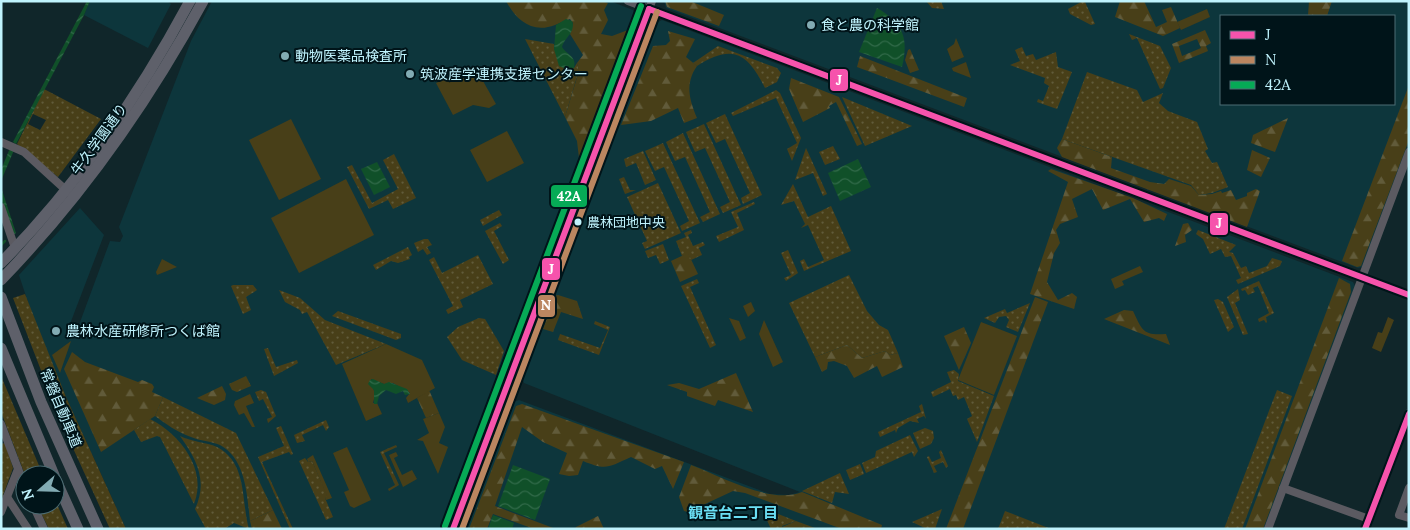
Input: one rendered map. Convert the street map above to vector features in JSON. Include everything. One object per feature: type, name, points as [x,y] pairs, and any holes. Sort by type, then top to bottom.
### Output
[{"type":"highway","name":"牛久学園通り","points":[[2,262],[66,190],[133,98],[163,50],[190,1]]},
{"type":"highway","name":"牛久学園通り","points":[[5,276],[74,200],[152,90],[203,1]]},
{"type":"highway","name":"常磐自動車道","points":[[1,297],[41,402],[98,529]]},
{"type":"highway","points":[[1,348],[49,465]]},
{"type":"highway","points":[[65,501],[78,529]]},
{"type":"street","points":[[628,1],[651,5],[1409,295]]},
{"type":"street","points":[[453,529],[651,5]]},
{"type":"street","points":[[1,142],[24,152],[66,190],[74,200]]},
{"type":"street","points":[[1268,529],[1409,152]]},
{"type":"street","points":[[1,207],[15,248]]},
{"type":"street","points":[[1365,529],[1408,418]]},
{"type":"street","points":[[1,424],[4,440],[16,465]]},
{"type":"street","points":[[1,512],[15,477]]},
{"type":"street","points":[[1283,488],[1369,519]]},
{"type":"street","points":[[1409,488],[1399,514],[1409,518]]},
{"type":"street","points":[[7,497],[28,529]]},
{"type":"street","points":[[38,515],[44,529]]},
{"type":"shaded area","points":[[90,1],[167,1],[171,4],[148,48],[84,15]]},
{"type":"shaded area","points":[[212,1],[610,1],[633,10],[636,19],[444,529],[126,529],[66,397],[33,317],[19,275],[80,208],[104,235],[70,324],[76,333],[110,241],[120,242],[123,236],[119,227],[191,41]]},
{"type":"shaded area","points":[[664,1],[1409,1],[1409,142],[1362,267],[1358,268],[666,8]]},
{"type":"shaded area","points":[[662,20],[1353,282],[1355,286],[1264,529],[464,529],[511,403],[519,400],[770,494],[789,495],[800,492],[524,383],[521,376],[654,24]]},
{"type":"green space","points":[[506,1],[602,1],[608,3],[604,10],[608,20],[601,34],[612,36],[628,30],[579,158],[577,141],[565,117],[579,71],[577,63],[583,55],[570,34],[573,23],[570,19],[547,27],[539,28],[532,26],[520,19]]},
{"type":"green space","points":[[665,1],[690,1],[724,15],[719,26],[667,7]]},
{"type":"green space","points":[[926,1],[941,1],[944,9],[932,8]]},
{"type":"green space","points":[[1083,1],[1095,24],[1091,25],[1070,14],[1068,9]]},
{"type":"green space","points":[[1120,1],[1144,1],[1156,27],[1167,22],[1162,10],[1171,7],[1180,28],[1163,36],[1115,17]]},
{"type":"green space","points":[[1309,1],[1332,1],[1327,15],[1308,15]]},
{"type":"green space","points":[[1207,9],[1210,17],[1181,30],[1177,22]]},
{"type":"green space","points":[[1205,30],[1211,43],[1206,46],[1208,51],[1179,63],[1172,44]],"holes":[[[1197,39],[1201,48],[1182,56],[1179,46]]]},
{"type":"green space","points":[[668,31],[695,39],[686,57],[697,66],[691,79],[690,98],[697,118],[684,123],[678,108],[651,121],[621,125],[653,46],[666,45],[670,41]]},
{"type":"green space","points":[[1129,34],[1160,46],[1171,68],[1163,88],[1160,89],[1137,38],[1132,40]]},
{"type":"green space","points":[[956,38],[964,57],[952,62],[947,49],[954,44]]},
{"type":"green space","points":[[525,39],[554,44],[554,49],[568,70],[574,68],[577,63],[579,70],[565,117]]},
{"type":"green space","points":[[718,46],[777,68],[781,73],[777,82],[765,88],[752,66],[745,59],[737,55],[720,55],[697,66],[693,63]]},
{"type":"green space","points":[[1022,47],[1026,56],[1033,54],[1036,60],[1056,52],[1058,67],[1072,72],[1057,109],[1037,102],[1038,99],[1043,101],[1049,86],[1044,83],[1045,78],[1010,65],[1020,61],[1015,50]]},
{"type":"green space","points":[[910,49],[919,70],[910,73],[905,60]]},
{"type":"green space","points":[[860,56],[967,98],[964,107],[857,67]]},
{"type":"green space","points":[[966,62],[971,78],[953,71],[952,68]]},
{"type":"green space","points":[[465,70],[479,74],[496,104],[489,108],[473,105],[453,115],[436,83]]},
{"type":"green space","points":[[1087,72],[1137,90],[1143,102],[1163,93],[1159,103],[1168,111],[1197,122],[1208,149],[1205,151],[1212,163],[1217,162],[1228,187],[1212,193],[1199,195],[1191,185],[1062,139]]},
{"type":"green space","points":[[791,78],[839,97],[862,144],[857,146],[836,102],[829,106],[830,108],[803,122],[789,89]]},
{"type":"green space","points":[[1409,85],[1409,140],[1361,266],[1357,267],[1342,261]]},
{"type":"green space","points":[[44,89],[101,119],[58,177],[17,144]],"holes":[[[33,114],[46,120],[40,130],[28,124]]]},
{"type":"green space","points":[[776,90],[780,93],[801,138],[792,161],[787,149],[797,143],[776,98],[733,116],[731,113]]},
{"type":"green space","points":[[842,97],[912,126],[865,146]]},
{"type":"green space","points":[[725,114],[762,195],[743,204],[741,198],[750,193],[725,139],[716,143],[706,123]]},
{"type":"green space","points":[[1288,118],[1275,152],[1251,143],[1253,135]]},
{"type":"green space","points":[[291,119],[321,179],[279,200],[249,140]]},
{"type":"green space","points":[[704,124],[741,205],[723,213],[720,207],[730,202],[705,148],[695,152],[686,132]]},
{"type":"green space","points":[[507,131],[524,163],[487,182],[470,150]]},
{"type":"green space","points":[[683,133],[720,214],[703,222],[700,217],[710,212],[685,157],[675,161],[666,142]]},
{"type":"green space","points":[[1062,139],[1112,157],[1111,168],[1150,182],[1164,184],[1169,179],[1191,186],[1199,195],[1221,191],[1222,193],[1231,190],[1236,200],[1247,196],[1247,193],[1256,189],[1260,191],[1247,227],[1062,157],[1057,148]]},
{"type":"green space","points":[[663,143],[700,223],[682,231],[680,226],[689,221],[664,167],[655,171],[645,151]]},
{"type":"green space","points":[[833,146],[840,159],[825,165],[819,152]]},
{"type":"green space","points":[[806,148],[827,194],[823,196],[813,173],[795,180]]},
{"type":"green space","points":[[1252,150],[1270,158],[1261,177],[1247,170]]},
{"type":"green space","points":[[643,151],[656,180],[645,185],[636,163],[626,167],[624,159]]},
{"type":"green space","points":[[394,154],[416,198],[393,209],[388,200],[369,209],[347,167],[352,165],[372,203],[398,189],[383,160]]},
{"type":"green space","points":[[1051,169],[1133,198],[1167,214],[1164,221],[1159,218],[1144,222],[1130,199],[1103,210],[1092,189],[1072,199],[1078,217],[1060,224],[1056,230],[1060,243],[1054,253],[1047,282],[1058,300],[1072,293],[1077,297],[1074,309],[1030,294],[1068,182],[1048,171]]},
{"type":"green space","points":[[624,177],[630,190],[636,190],[625,194],[619,179]]},
{"type":"green space","points":[[346,179],[374,235],[299,273],[271,218]]},
{"type":"green space","points":[[658,183],[681,233],[645,249],[642,243],[647,241],[627,197]]},
{"type":"green space","points":[[793,184],[808,217],[831,206],[851,251],[804,271],[800,261],[804,259],[808,267],[824,260],[808,225],[801,228],[805,224],[794,201],[781,205]]},
{"type":"green space","points":[[754,202],[755,204],[737,213],[744,230],[719,242],[716,236],[738,227],[731,212]]},
{"type":"green space","points":[[499,210],[502,215],[483,226],[480,220]]},
{"type":"green space","points":[[500,223],[502,226],[494,231],[509,260],[503,264],[485,231]]},
{"type":"green space","points":[[1188,223],[1192,230],[1185,235],[1186,242],[1175,246],[1183,224]]},
{"type":"green space","points":[[691,230],[692,233],[688,235],[693,246],[703,242],[705,245],[699,248],[702,255],[691,260],[688,254],[682,256],[676,241],[686,237],[684,233]]},
{"type":"green space","points":[[1198,230],[1236,245],[1229,252],[1233,253],[1241,268],[1246,266],[1249,273],[1267,266],[1272,258],[1282,261],[1280,266],[1238,284],[1236,280],[1241,278],[1231,256],[1225,257],[1221,249],[1210,254],[1203,239],[1196,234]]},
{"type":"green space","points":[[428,239],[432,245],[427,247],[431,253],[427,255],[423,249],[418,252],[414,243]]},
{"type":"green space","points":[[663,244],[669,260],[660,264],[656,255],[648,258],[645,251]]},
{"type":"green space","points":[[408,247],[412,255],[409,257],[410,259],[398,263],[391,261],[376,270],[373,265]]},
{"type":"green space","points":[[788,250],[798,273],[786,281],[784,278],[791,275],[781,253]]},
{"type":"green space","points":[[688,253],[698,274],[680,282],[671,261]]},
{"type":"green space","points":[[478,255],[493,284],[460,300],[463,307],[448,314],[446,310],[453,306],[429,260],[434,257],[442,273]]},
{"type":"green space","points":[[162,259],[177,267],[157,275],[156,272]]},
{"type":"green space","points":[[1140,266],[1143,272],[1122,281],[1124,285],[1115,289],[1111,279]]},
{"type":"green space","points":[[849,275],[867,311],[879,325],[888,330],[898,353],[890,355],[885,351],[862,358],[847,345],[815,357],[789,303]]},
{"type":"green space","points":[[1339,278],[1350,284],[1351,292],[1263,529],[1245,529]]},
{"type":"green space","points":[[697,279],[699,283],[690,287],[716,345],[710,348],[681,286]]},
{"type":"green space","points":[[1259,281],[1274,313],[1266,317],[1266,323],[1264,320],[1259,322],[1258,319],[1269,313],[1258,286],[1253,288],[1255,292],[1248,295],[1245,290],[1242,291],[1241,289]]},
{"type":"green space","points":[[253,285],[257,290],[246,297],[251,310],[243,314],[231,286]]},
{"type":"green space","points":[[1238,289],[1240,300],[1235,303],[1248,334],[1243,335],[1227,297]]},
{"type":"green space","points":[[279,290],[300,298],[325,320],[386,344],[336,365],[307,312],[302,314],[300,310],[285,302]]},
{"type":"green space","points":[[25,294],[66,397],[126,529],[110,529],[61,422],[13,298]]},
{"type":"green space","points":[[558,295],[577,301],[583,319],[561,312],[553,332],[543,329],[555,296]]},
{"type":"green space","points":[[1035,297],[1048,302],[963,529],[946,529]]},
{"type":"green space","points":[[1218,299],[1223,302],[1234,327],[1228,332],[1214,300]]},
{"type":"green space","points":[[751,302],[755,311],[748,317],[743,306]]},
{"type":"green space","points":[[1030,303],[1018,332],[1006,327],[1009,320],[1006,316],[999,317],[995,323],[984,318],[1005,309],[1007,313]]},
{"type":"green space","points":[[1124,310],[1133,311],[1141,327],[1148,333],[1166,334],[1170,345],[1104,319]]},
{"type":"green space","points":[[338,311],[401,334],[401,338],[396,340],[332,316]]},
{"type":"green space","points":[[1388,317],[1394,320],[1381,352],[1372,348],[1378,332],[1382,333]]},
{"type":"green space","points":[[479,318],[485,319],[504,351],[496,375],[462,360],[447,337],[458,327]]},
{"type":"green space","points":[[729,318],[739,321],[746,338],[740,341]]},
{"type":"green space","points":[[764,320],[783,362],[773,367],[759,334]]},
{"type":"green space","points":[[595,321],[610,327],[599,355],[558,340],[560,334],[600,348],[608,330],[594,324]]},
{"type":"green space","points":[[981,322],[1017,336],[994,395],[958,380]]},
{"type":"green space","points":[[964,327],[971,343],[959,370],[944,336]]},
{"type":"green space","points":[[71,341],[60,373],[52,355]]},
{"type":"green space","points":[[386,344],[422,360],[435,388],[408,403],[406,398],[410,393],[393,383],[384,384],[371,379],[375,395],[373,403],[377,403],[382,414],[366,421],[342,364]]},
{"type":"green space","points":[[847,345],[862,358],[885,351],[890,355],[898,353],[903,367],[882,377],[877,366],[854,378],[847,366],[834,361],[828,362],[827,369],[822,372],[815,357]]},
{"type":"green space","points":[[268,348],[276,367],[297,360],[298,363],[274,376],[264,349]]},
{"type":"green space","points":[[72,352],[85,362],[138,382],[142,380],[152,384],[154,387],[152,392],[163,397],[155,416],[101,452],[64,369]]},
{"type":"green space","points":[[954,370],[959,374],[958,381],[994,396],[977,442],[967,419],[972,416],[964,397],[958,400],[956,395],[953,396],[950,389],[933,397],[931,392],[951,382],[947,372]]},
{"type":"green space","points":[[736,373],[753,412],[718,400],[715,406],[687,396],[687,392],[667,385],[679,383],[699,389]]},
{"type":"green space","points":[[1,376],[39,465],[21,465],[1,412]]},
{"type":"green space","points":[[246,376],[251,386],[237,392],[232,390],[229,384]]},
{"type":"green space","points":[[222,386],[226,394],[225,400],[214,405],[197,398]]},
{"type":"green space","points":[[261,390],[266,392],[276,416],[268,423],[267,419],[272,417],[263,399],[259,401],[255,392]]},
{"type":"green space","points":[[429,390],[439,413],[426,418],[417,398]]},
{"type":"green space","points":[[1277,390],[1292,396],[1242,529],[1224,529]]},
{"type":"green space","points":[[250,394],[254,403],[246,406],[255,427],[252,427],[244,413],[239,415],[234,405],[235,401]]},
{"type":"green space","points":[[163,397],[236,433],[273,510],[250,521],[244,478],[235,459],[229,451],[220,445],[186,435],[155,416]]},
{"type":"green space","points":[[522,404],[684,462],[673,489],[662,466],[655,469],[631,457],[607,467],[583,461],[578,475],[559,474],[567,453],[543,442],[522,427],[495,506],[556,529],[534,529],[493,514],[487,529],[469,529],[516,406]]},
{"type":"green space","points":[[922,404],[926,419],[924,416],[917,419],[919,423],[910,421],[898,428],[896,433],[895,430],[880,437],[878,432],[921,412],[919,406]]},
{"type":"green space","points":[[439,413],[445,427],[439,443],[448,447],[438,474],[423,441],[417,440],[429,433],[423,419]]},
{"type":"green space","points":[[150,419],[172,434],[188,454],[197,478],[194,504],[160,437],[157,436],[141,442],[134,430]]},
{"type":"green space","points":[[326,420],[329,427],[326,431],[323,425],[302,435],[305,441],[297,443],[294,435]]},
{"type":"green space","points":[[281,426],[293,454],[291,455],[289,452],[262,462],[293,529],[290,529],[258,457],[284,446],[276,428]]},
{"type":"green space","points":[[925,428],[933,431],[934,438],[931,444],[920,449],[913,433]]},
{"type":"green space","points":[[910,435],[918,451],[914,457],[912,452],[866,473],[862,463],[875,457],[876,451]]},
{"type":"green space","points":[[180,436],[217,447],[227,454],[234,463],[242,484],[249,529],[234,523],[224,529],[206,529],[195,509],[201,489],[199,471],[196,462]]},
{"type":"green space","points":[[5,443],[13,468],[1,501],[1,444]]},
{"type":"green space","points":[[396,445],[397,447],[384,453],[399,485],[389,491],[388,489],[395,485],[380,452]]},
{"type":"green space","points":[[347,447],[371,500],[354,508],[350,506],[344,492],[349,490],[333,453]]},
{"type":"green space","points":[[941,450],[948,466],[946,468],[943,462],[934,466],[937,472],[934,473],[927,457],[929,456],[932,462],[941,458],[939,452]]},
{"type":"green space","points":[[396,452],[398,456],[394,458],[402,475],[412,470],[417,479],[403,487],[389,455]]},
{"type":"green space","points":[[313,455],[332,498],[326,500],[327,496],[312,461],[308,462],[307,459]]},
{"type":"green space","points":[[305,458],[308,462],[312,461],[328,497],[325,498],[333,517],[326,520],[299,461]]},
{"type":"green space","points":[[860,464],[864,474],[850,480],[846,470]]},
{"type":"green space","points":[[691,465],[746,488],[761,492],[789,495],[802,492],[882,525],[881,529],[842,529],[745,493],[733,491],[688,512],[684,511],[679,497]]},
{"type":"green space","points":[[840,473],[849,494],[835,492],[832,503],[802,491]]},
{"type":"green space","points":[[942,509],[935,529],[927,529],[912,522]]},
{"type":"green space","points":[[273,510],[282,529],[252,529],[250,521]]},
{"type":"green space","points":[[768,510],[796,521],[782,526],[783,529],[771,529],[765,516]]},
{"type":"green space","points":[[1005,511],[1051,529],[998,529]]},
{"type":"green space","points":[[42,515],[62,515],[68,529],[49,529]]},
{"type":"green space","points":[[598,516],[604,529],[575,529],[576,527]]},
{"type":"green space","points":[[796,521],[816,529],[783,529],[782,527]]},
{"type":"water","points":[[87,1],[90,1],[84,15],[16,144],[13,142]]},
{"type":"water","points":[[877,8],[893,19],[902,32],[905,48],[902,67],[859,52]]},
{"type":"water","points":[[566,19],[572,21],[573,28],[562,47],[573,58],[575,64],[574,68],[568,70],[559,66],[554,49],[556,25]]},
{"type":"water","points":[[10,148],[14,150],[1,181],[1,170]]},
{"type":"water","points":[[858,159],[871,187],[840,201],[828,173]]},
{"type":"water","points":[[377,162],[390,187],[374,195],[361,169]]},
{"type":"water","points":[[1,187],[16,233],[13,235],[1,198]]},
{"type":"water","points":[[373,379],[384,384],[389,382],[407,389],[410,394],[405,395],[403,391],[396,394],[386,390],[379,396],[377,404],[374,404],[374,390],[368,384]]},
{"type":"water","points":[[513,465],[550,479],[535,520],[498,506]]},
{"type":"water","points":[[493,515],[514,523],[512,529],[488,529]]},
{"type":"waterway","points":[[1,245],[5,241]]},
{"type":"transit line","name":"42A","points":[[445,526],[641,6]]},
{"type":"transit line","name":"J","points":[[649,9],[1409,295]]},
{"type":"transit line","name":"J","points":[[453,529],[649,9]]},
{"type":"transit line","name":"N","points":[[462,529],[657,12]]},
{"type":"transit line","name":"J","points":[[1365,529],[1409,414]]},
{"type":"place","name":"食と農の科学館","points":[[811,25]]},
{"type":"place","name":"動物医薬品検査所","points":[[285,56]]},
{"type":"place","name":"筑波産学連携支援センター","points":[[410,74]]},
{"type":"place","name":"農林団地中央","points":[[578,222]]},
{"type":"place","name":"農林水産研修所つくば館","points":[[56,331]]},
{"type":"district","name":"観音台二丁目","points":[[733,513]]}]
